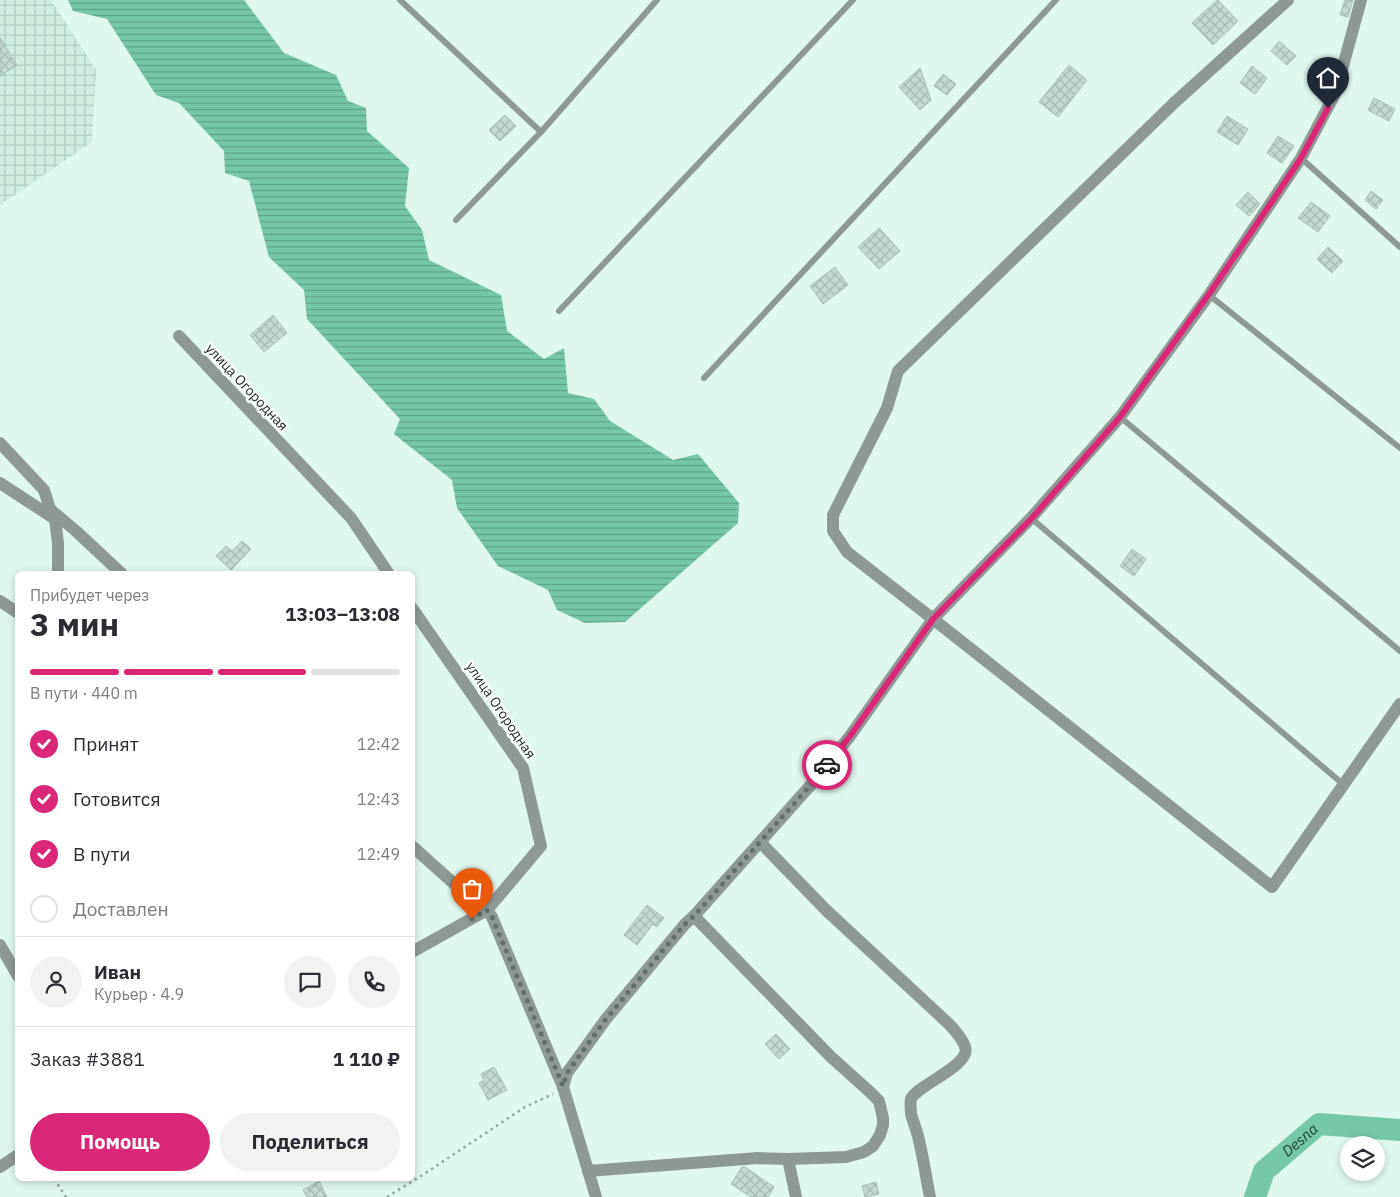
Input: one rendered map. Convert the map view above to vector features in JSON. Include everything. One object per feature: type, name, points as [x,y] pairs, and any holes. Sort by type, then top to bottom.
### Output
[{"type":"street","points":[[1288,0],[1174,103],[898,371],[887,408],[833,515],[833,531],[847,552],[1272,887],[1400,704]]},
{"type":"street","points":[[563,1086],[567,1073],[606,1019],[685,924],[817,778],[850,736],[933,619],[1032,518],[1120,417],[1209,294],[1301,158],[1336,92],[1360,0]]},
{"type":"street","name":"улица Огородная","points":[[179,336],[351,518],[387,571]]},
{"type":"street","points":[[0,443],[44,490],[52,514],[58,543],[58,571]]},
{"type":"street","points":[[0,483],[52,514],[77,532],[119,571]]},
{"type":"street","points":[[0,601],[15,611]]},
{"type":"street","name":"улица Огородная","points":[[415,612],[523,768],[541,846],[487,910]]},
{"type":"street","points":[[760,842],[826,910],[950,1025],[965,1046],[966,1050],[963,1057],[955,1066],[917,1092],[910,1104],[930,1197]]},
{"type":"street","points":[[415,849],[479,906],[487,910],[492,917],[563,1086],[596,1197]]},
{"type":"street","points":[[415,950],[487,910]]},
{"type":"street","points":[[588,1171],[758,1158],[846,1157],[856,1155],[873,1146],[883,1126],[879,1101],[830,1056],[694,916]]},
{"type":"street","points":[[0,945],[15,971]]},
{"type":"street","points":[[0,1167],[15,1157]]},
{"type":"street","points":[[788,1159],[796,1197]]},
{"type":"lane","points":[[400,0],[541,132]]},
{"type":"lane","points":[[456,220],[541,132],[657,0]]},
{"type":"lane","points":[[559,311],[853,0]]},
{"type":"lane","points":[[704,378],[1056,0]]},
{"type":"lane","points":[[1301,158],[1400,247]]},
{"type":"lane","points":[[1209,294],[1400,448]]},
{"type":"lane","points":[[1120,417],[1400,651]]},
{"type":"lane","points":[[1032,518],[1344,785]]},
{"type":"path","points":[[415,1180],[525,1107],[551,1096],[563,1086]]},
{"type":"path","points":[[55,1181],[66,1197]]},
{"type":"path","points":[[387,1197],[414,1181]]},
{"type":"shaded area","points":[[0,0],[51,0],[96,70],[92,142],[0,205]]},
{"type":"shaded area","points":[[68,0],[244,0],[284,53],[336,75],[348,101],[366,108],[367,131],[409,168],[405,206],[422,230],[429,260],[501,295],[507,331],[544,359],[564,348],[568,393],[594,399],[610,421],[673,460],[698,454],[739,503],[738,523],[625,622],[585,623],[557,610],[548,590],[498,566],[457,508],[452,480],[394,434],[400,419],[307,319],[304,290],[269,257],[249,181],[225,173],[224,151],[179,103],[156,95],[107,19],[73,11]]},
{"type":"building","points":[[1217,0],[1238,21],[1213,45],[1192,23]]},
{"type":"building","points":[[1345,0],[1353,0],[1348,17],[1340,15]]},
{"type":"building","points":[[0,38],[17,65],[0,76]]},
{"type":"building","points":[[1279,41],[1296,56],[1287,65],[1271,51]]},
{"type":"building","points":[[1069,65],[1087,80],[1058,117],[1039,102]]},
{"type":"building","points":[[1252,66],[1267,78],[1255,94],[1240,83]]},
{"type":"building","points":[[920,68],[931,100],[920,110],[899,87]]},
{"type":"building","points":[[943,74],[956,84],[947,95],[934,86]]},
{"type":"building","points":[[1374,98],[1395,109],[1389,121],[1368,110]]},
{"type":"building","points":[[505,115],[516,126],[500,141],[489,130]]},
{"type":"building","points":[[1227,116],[1248,129],[1238,145],[1217,132]]},
{"type":"building","points":[[1278,136],[1294,146],[1282,163],[1267,153]]},
{"type":"building","points":[[1371,191],[1383,200],[1376,209],[1365,200]]},
{"type":"building","points":[[1248,192],[1260,204],[1249,216],[1236,205]]},
{"type":"building","points":[[1311,202],[1330,216],[1318,232],[1298,218]]},
{"type":"building","points":[[879,228],[900,251],[879,269],[858,247]]},
{"type":"building","points":[[1328,247],[1343,261],[1332,273],[1317,259]]},
{"type":"building","points":[[835,267],[848,285],[823,304],[810,286]]},
{"type":"building","points":[[273,315],[287,333],[264,352],[250,335]]},
{"type":"building","points":[[242,541],[251,549],[231,570],[216,556],[226,546],[232,551]]},
{"type":"building","points":[[1132,549],[1146,559],[1134,576],[1120,566]]},
{"type":"building","points":[[647,905],[664,918],[657,927],[653,924],[637,945],[624,935]]},
{"type":"building","points":[[776,1034],[790,1049],[779,1059],[765,1044]]},
{"type":"building","points":[[494,1067],[507,1090],[488,1100],[479,1083],[484,1080],[481,1074]]},
{"type":"building","points":[[742,1167],[745,1167],[774,1187],[768,1197],[751,1197],[731,1184]]},
{"type":"building","points":[[319,1181],[327,1197],[307,1197],[303,1190]]},
{"type":"building","points":[[876,1182],[879,1194],[865,1197],[862,1186]]},
{"type":"waterway","name":"Desna","points":[[1255,1197],[1264,1171],[1319,1124],[1400,1130]]},
{"type":"way so far","points":[[472,919],[487,910],[492,917],[563,1086],[567,1073],[606,1019],[685,924],[827,765]]},
{"type":"route","points":[[827,765],[850,736],[933,619],[1032,518],[1120,417],[1209,294],[1271,203],[1301,158],[1328,108]]}]
